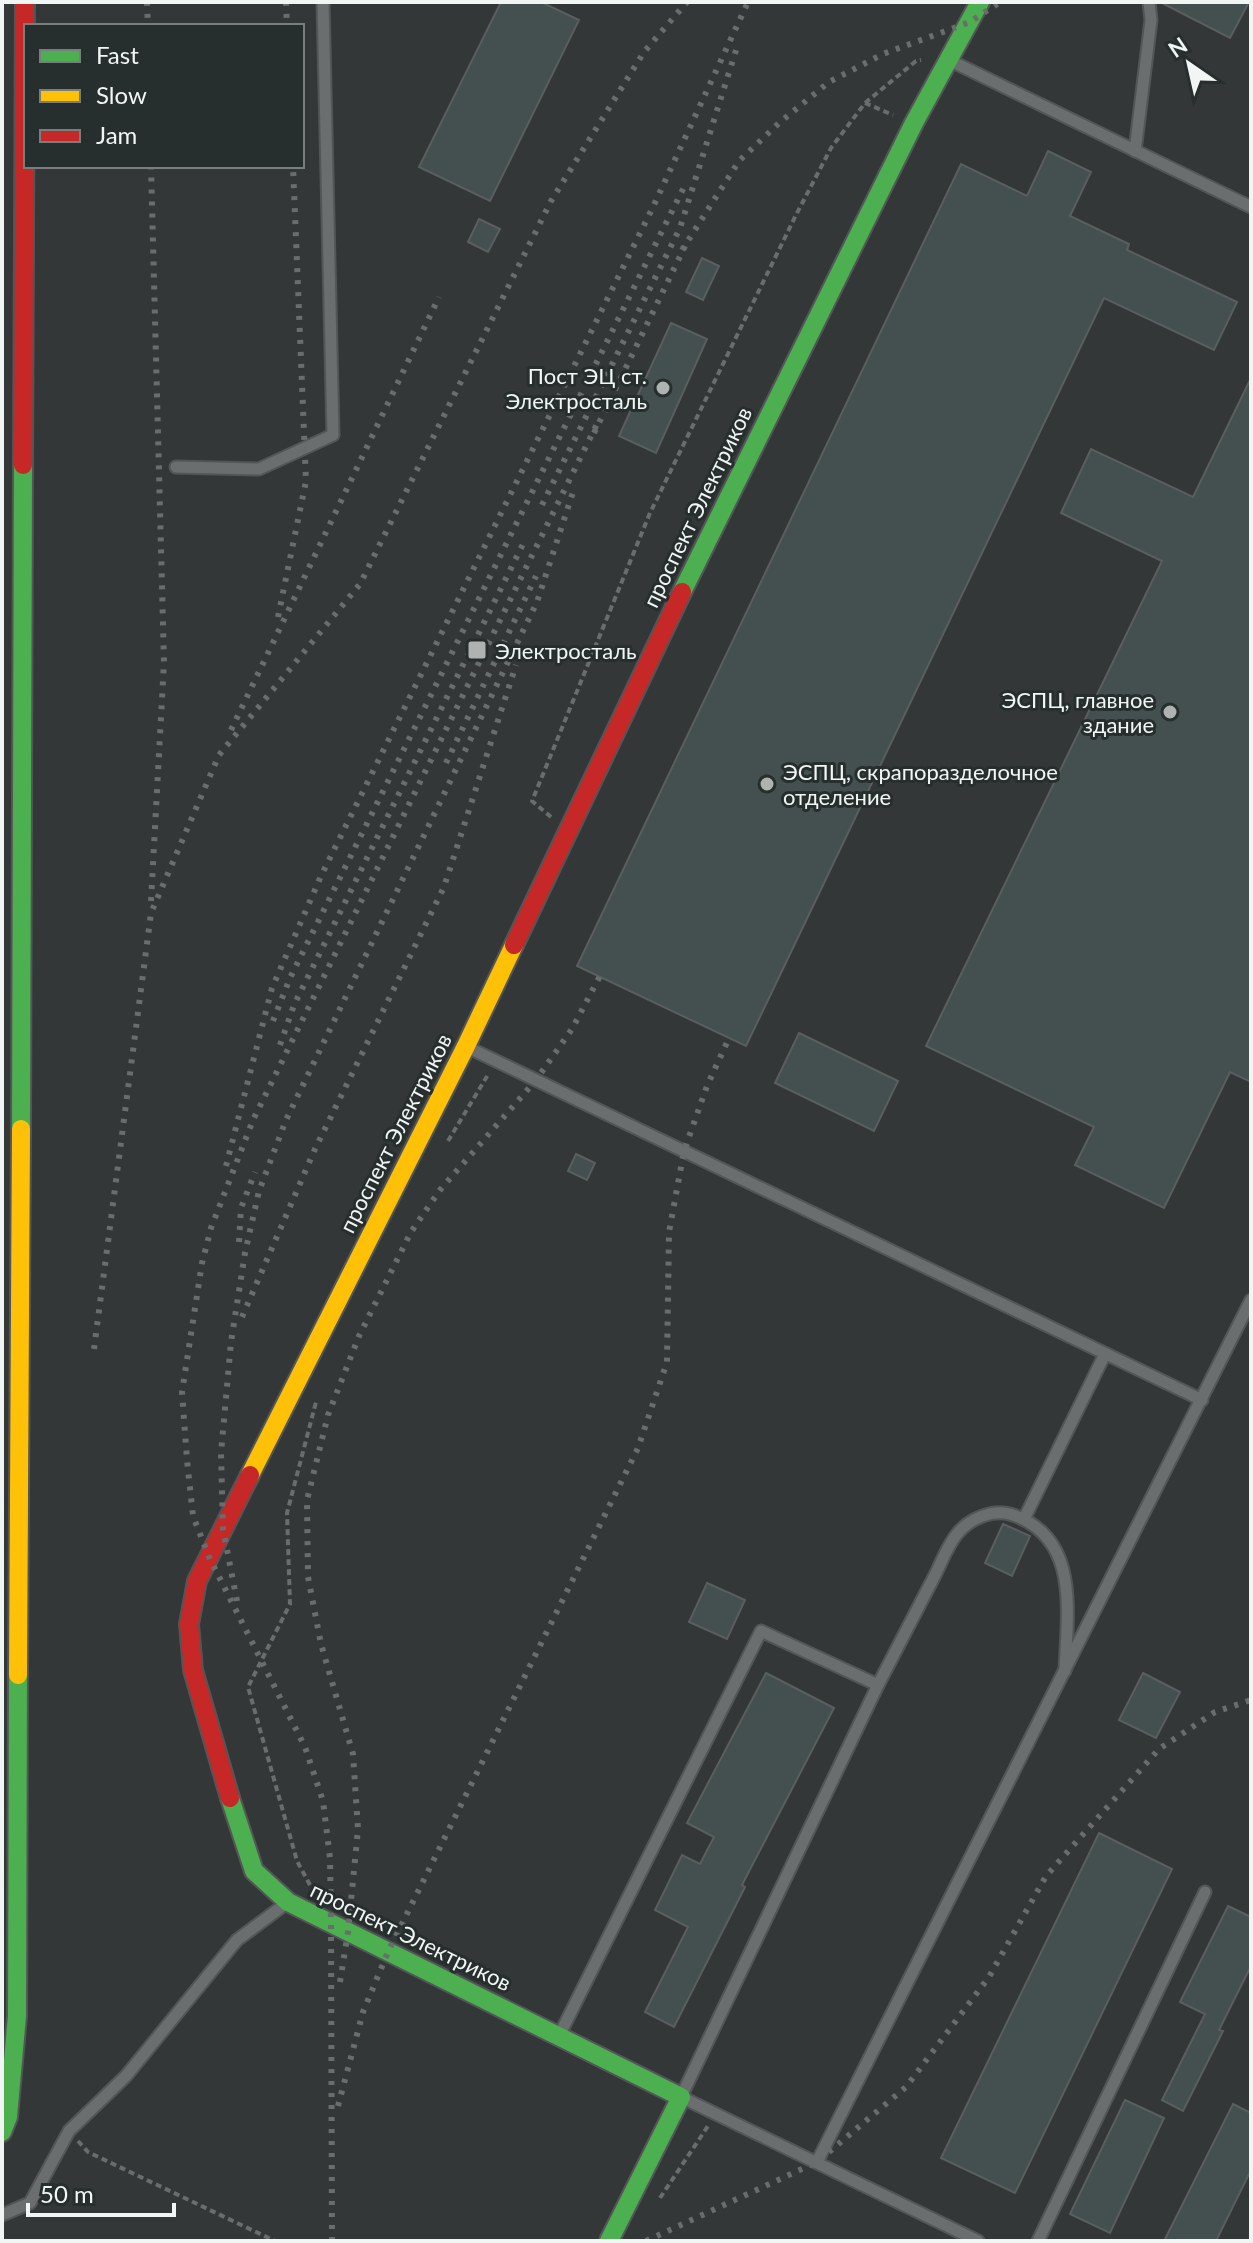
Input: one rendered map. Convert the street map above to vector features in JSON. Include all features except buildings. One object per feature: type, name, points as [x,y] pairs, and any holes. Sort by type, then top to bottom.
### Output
[{"type":"street","points":[[25,2],[25,24]]},
{"type":"street","name":"проспект Электриков","points":[[681,2097],[288,1902],[254,1871],[242,1840],[193,1670],[189,1624],[197,1581],[466,1046],[714,525],[947,59],[980,2]]},
{"type":"street","points":[[2,2132],[8,2117],[18,2000],[24,168]]},
{"type":"street","points":[[609,2241],[681,2097]]},
{"type":"lane","points":[[176,467],[259,469],[333,435],[323,2]]},
{"type":"lane","points":[[1135,151],[1151,20],[1149,2]]},
{"type":"lane","points":[[947,59],[1251,207]]},
{"type":"lane","points":[[466,1046],[1202,1400]]},
{"type":"lane","points":[[817,2162],[1251,1300]]},
{"type":"lane","points":[[1024,1519],[1105,1354]]},
{"type":"lane","points":[[978,2241],[681,2097],[878,1685],[957,1533],[985,1514],[1001,1511],[1024,1519],[1047,1535],[1057,1551],[1068,1593],[1065,1671]]},
{"type":"lane","points":[[559,2037],[761,1631],[878,1685]]},
{"type":"lane","points":[[1038,2241],[1205,1892]]},
{"type":"lane","points":[[2,2215],[30,2203],[69,2131],[126,2076],[237,1940],[288,1902]]},
{"type":"path","points":[[568,832],[532,801],[650,513],[782,243],[831,148],[865,103],[916,61],[947,59]]},
{"type":"path","points":[[447,1143],[497,1061]]},
{"type":"path","points":[[310,1886],[297,1861],[248,1687],[290,1604],[287,1513],[318,1397]]},
{"type":"path","points":[[656,2203],[716,2114]]},
{"type":"path","points":[[69,2131],[88,2152],[275,2241]]},
{"type":"railway","points":[[147,2],[148,24]]},
{"type":"railway","points":[[286,2],[287,24]]},
{"type":"railway","points":[[94,1349],[151,913],[219,755],[360,584],[551,201],[644,52],[687,2]]},
{"type":"railway","points":[[226,1166],[272,988],[321,876],[653,207],[748,2]]},
{"type":"railway","points":[[682,250],[739,161],[829,82],[883,54],[970,22],[1000,2]]},
{"type":"railway","points":[[542,505],[680,228],[737,47]]},
{"type":"railway","points":[[151,168],[164,662],[151,901]]},
{"type":"railway","points":[[278,617],[306,481],[293,168]]},
{"type":"railway","points":[[273,1021],[290,978],[685,185]]},
{"type":"railway","points":[[594,433],[688,240]]},
{"type":"railway","points":[[231,730],[439,297]]},
{"type":"railway","points":[[332,2241],[330,1858],[323,1801],[305,1747],[209,1557],[193,1516],[182,1392],[202,1263],[211,1228],[253,1120],[597,424]]},
{"type":"railway","points":[[237,1601],[223,1529],[221,1453],[231,1342],[245,1253],[259,1191],[286,1120],[537,602],[575,486]]},
{"type":"railway","points":[[280,1045],[294,1005],[526,538]]},
{"type":"railway","points":[[446,763],[536,576]]},
{"type":"railway","points":[[242,1317],[315,1149],[444,887],[516,665]]},
{"type":"railway","points":[[340,1982],[358,1829],[353,1754],[321,1644],[308,1577],[307,1500],[328,1415],[359,1336],[411,1232],[440,1190],[536,1080],[572,1029],[600,976]]},
{"type":"railway","points":[[338,2106],[363,2012],[388,1952],[638,1448],[667,1362],[669,1232],[684,1151],[707,1086],[729,1038]]},
{"type":"railway","points":[[239,1242],[241,1208],[255,1172]]},
{"type":"railway","points":[[646,2241],[817,2162],[906,2087],[989,1977],[1046,1876],[1159,1749],[1215,1712],[1251,1700]]},
{"type":"traffic: fast","points":[[682,592],[914,123],[980,2]]},
{"type":"traffic: fast","points":[[21,1129],[23,465]]},
{"type":"traffic: fast","points":[[2,2132],[8,2117],[17,2016],[18,1675]]},
{"type":"traffic: fast","points":[[230,1798],[254,1871],[288,1902],[681,2097],[609,2241]]},
{"type":"traffic: slow","points":[[250,1475],[514,945]]},
{"type":"traffic: slow","points":[[18,1675],[21,1129]]},
{"type":"traffic: jam","points":[[25,2],[25,24]]},
{"type":"traffic: jam","points":[[23,465],[24,168]]},
{"type":"traffic: jam","points":[[514,945],[682,592]]},
{"type":"traffic: jam","points":[[230,1798],[193,1670],[189,1624],[197,1581],[250,1475]]},
{"type":"place","name":"Пост ЭЦ ст. Электросталь","points":[[663,388]]},
{"type":"place","name":"Электросталь","points":[[477,650]]},
{"type":"place","name":"ЭСПЦ, главное здание","points":[[1170,712]]},
{"type":"place","name":"ЭСПЦ, скрапоразделочное отделение","points":[[767,784]]}]
